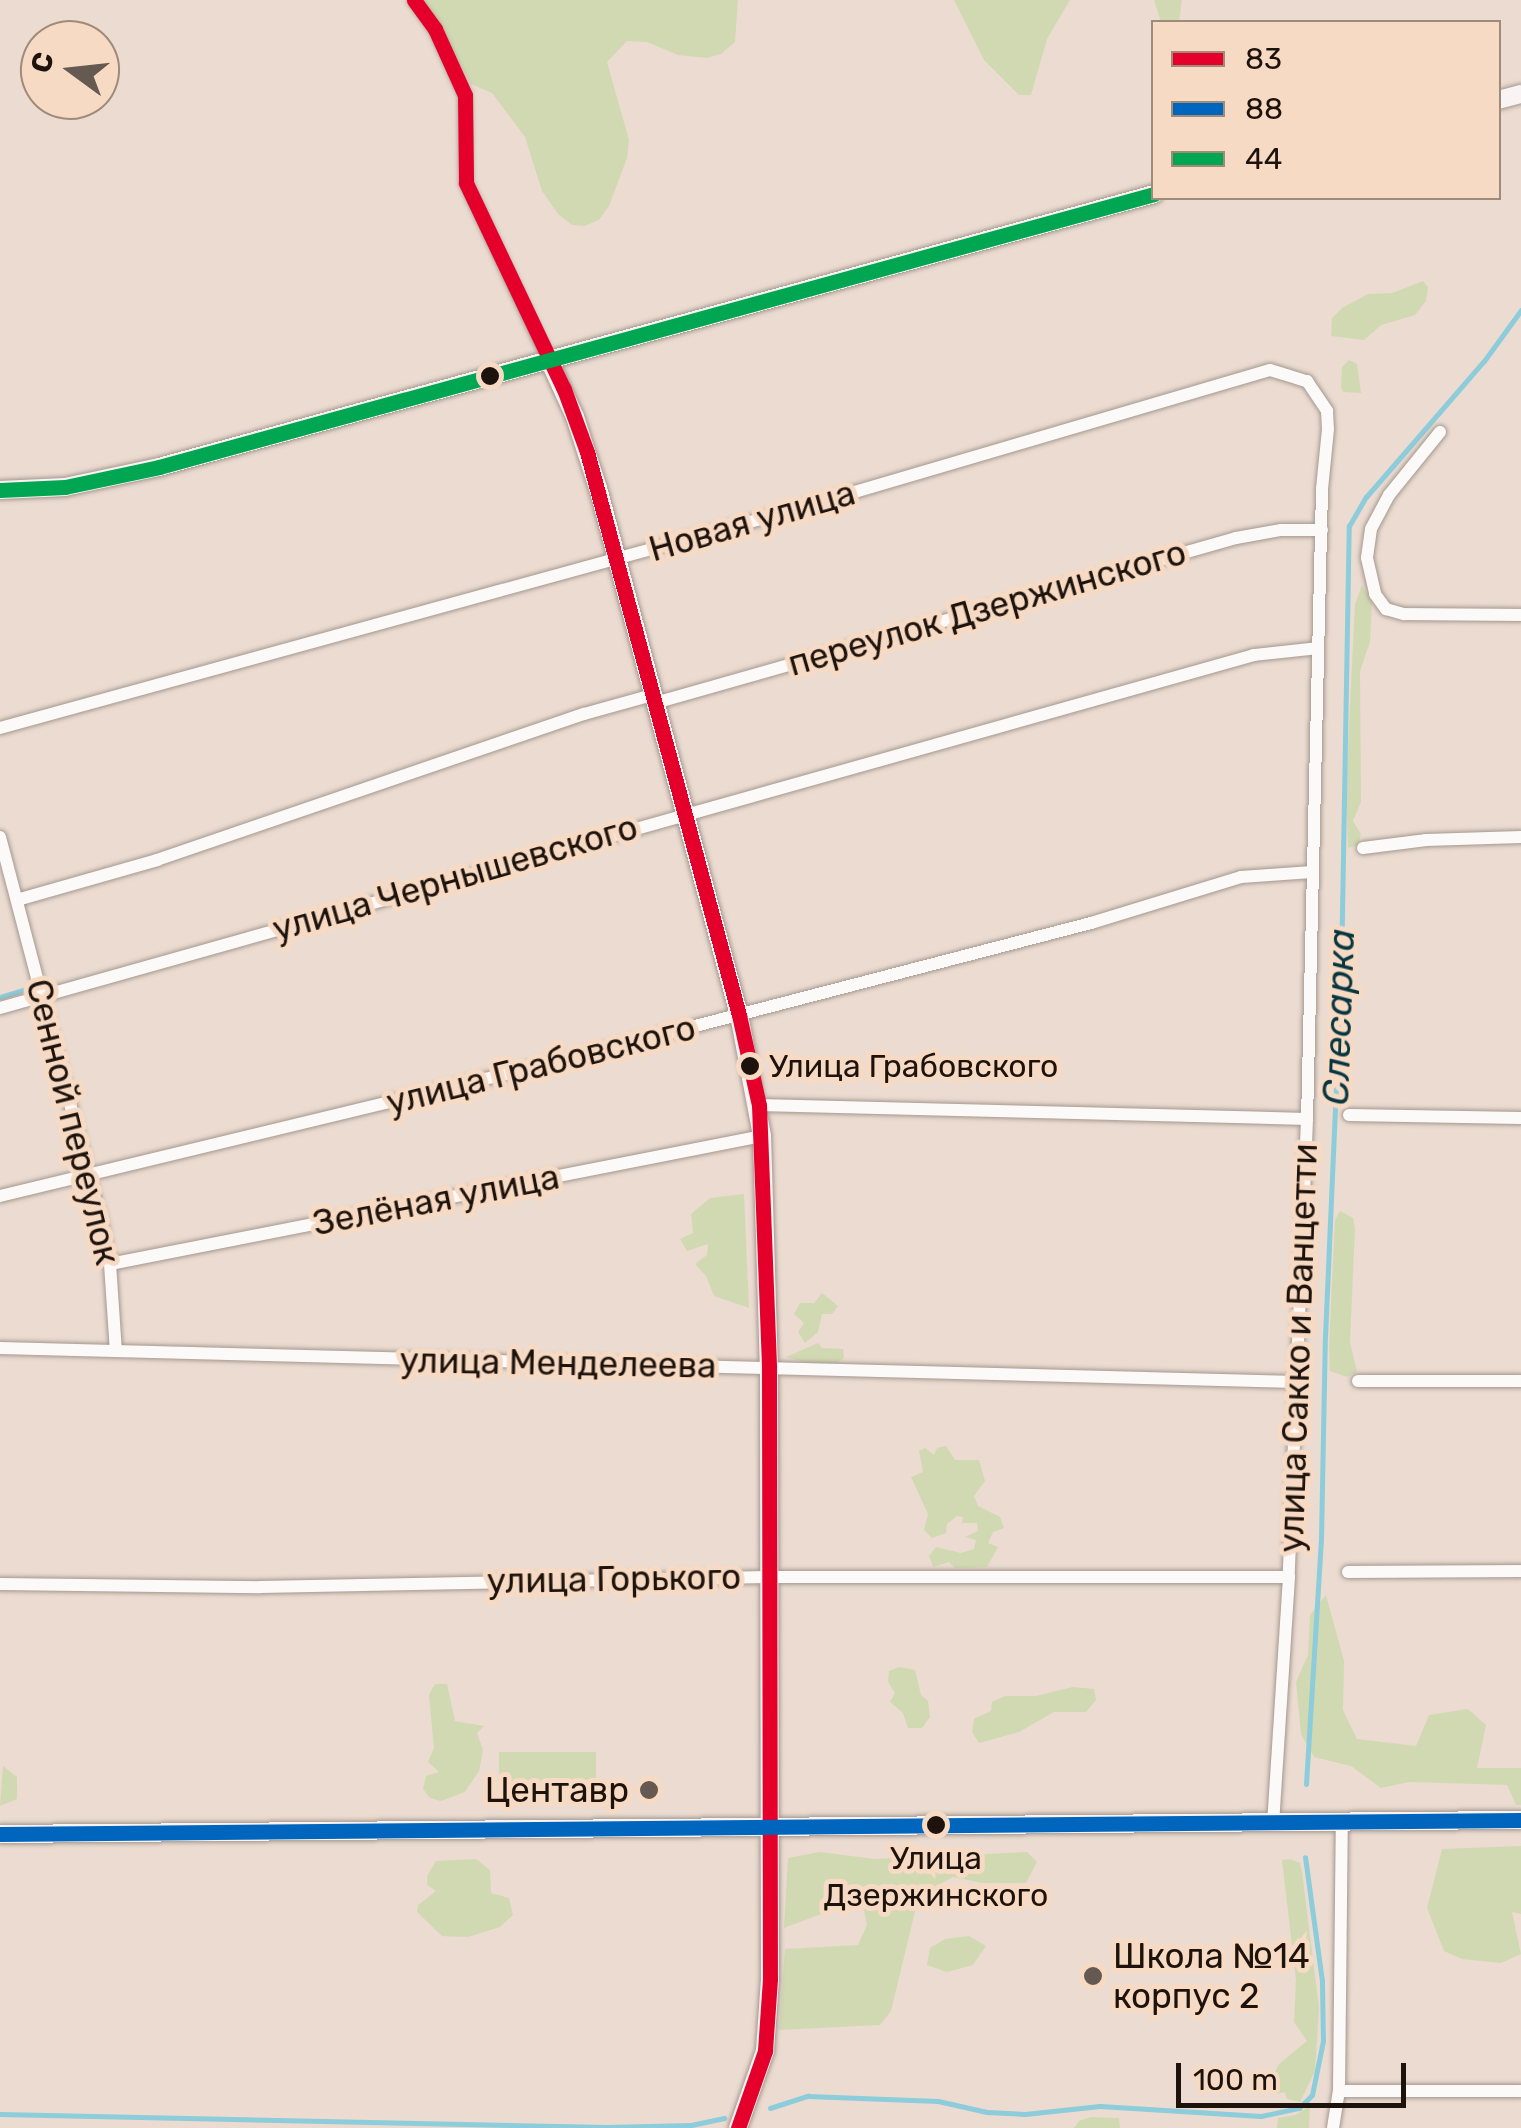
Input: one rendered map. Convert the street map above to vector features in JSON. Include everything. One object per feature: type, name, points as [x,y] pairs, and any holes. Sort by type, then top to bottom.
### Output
[{"type":"main road","points":[[0,490],[65,487],[120,477],[1151,195]]},
{"type":"main road","points":[[549,360],[575,417],[616,560],[739,1015],[759,1105],[768,1368],[771,1826],[766,2038],[755,2087],[738,2128]]},
{"type":"main road","points":[[0,1834],[1521,1820]]},
{"type":"street","points":[[414,0],[435,29],[465,94],[466,184],[549,360]]},
{"type":"street","name":"Новая улица","points":[[0,728],[616,560],[1270,370]]},
{"type":"street","name":"улица Сакко и Ванцетти","points":[[1270,370],[1307,381],[1327,411],[1307,1119],[1289,1577],[1274,1822]]},
{"type":"street","points":[[1440,432],[1390,495],[1371,529],[1366,558],[1379,602],[1404,614],[1521,615]]},
{"type":"street","name":"переулок Дзержинского","points":[[17,900],[138,866],[584,714],[654,699],[1236,538],[1298,528],[1322,530]]},
{"type":"street","name":"улица Чернышевского","points":[[0,1008],[684,812],[1254,655],[1318,648]]},
{"type":"street","name":"Сенной переулок","points":[[0,837],[110,1264],[116,1352]]},
{"type":"street","points":[[1363,848],[1426,840],[1521,837]]},
{"type":"street","name":"улица Грабовского","points":[[0,1196],[739,1015],[1091,923],[1242,877],[1312,872]]},
{"type":"street","points":[[759,1105],[1307,1119]]},
{"type":"street","points":[[1350,1115],[1521,1118]]},
{"type":"street","name":"Зелёная улица","points":[[110,1264],[762,1136]]},
{"type":"street","name":"улица Менделеева","points":[[0,1348],[1296,1382]]},
{"type":"street","points":[[1358,1381],[1521,1381]]},
{"type":"street","points":[[1348,1572],[1521,1571]]},
{"type":"street","name":"улица Горького","points":[[0,1584],[312,1586],[767,1576],[1289,1577]]},
{"type":"street","points":[[1332,2128],[1339,2090],[1342,1822]]},
{"type":"street","points":[[1339,2090],[1521,2091]]},
{"type":"green space","points":[[424,0],[738,0],[735,42],[721,54],[707,58],[678,55],[647,42],[627,41],[607,62],[629,140],[627,158],[609,206],[599,220],[584,226],[572,225],[558,214],[542,191],[525,137],[492,93],[471,84]]},
{"type":"green space","points":[[954,0],[1070,0],[1047,39],[1031,95],[1019,95],[984,60]]},
{"type":"green space","points":[[1154,0],[1182,0],[1179,20],[1160,20]]},
{"type":"green space","points":[[1423,281],[1428,287],[1426,301],[1415,315],[1381,325],[1364,340],[1331,336],[1332,318],[1342,308],[1368,294],[1392,293]]},
{"type":"green space","points":[[1349,360],[1357,364],[1361,393],[1343,392],[1341,387],[1342,367]]},
{"type":"green space","points":[[1362,585],[1372,602],[1370,642],[1360,671],[1361,802],[1353,821],[1361,834],[1358,845],[1348,848],[1346,788],[1355,604]]},
{"type":"green space","points":[[744,1194],[749,1308],[714,1296],[706,1276],[695,1264],[707,1255],[708,1244],[687,1251],[680,1239],[693,1233],[691,1214],[710,1198]]},
{"type":"green space","points":[[1340,1211],[1353,1218],[1355,1228],[1350,1342],[1357,1372],[1347,1377],[1330,1371],[1335,1220]]},
{"type":"green space","points":[[822,1293],[838,1306],[832,1314],[822,1314],[818,1332],[805,1343],[798,1332],[804,1323],[794,1314],[800,1303],[814,1303]]},
{"type":"green space","points":[[818,1343],[822,1348],[843,1349],[844,1358],[837,1363],[812,1364],[786,1357]]},
{"type":"green space","points":[[946,1446],[955,1460],[979,1460],[985,1481],[974,1496],[978,1506],[1000,1517],[1004,1528],[993,1532],[988,1543],[998,1547],[987,1567],[955,1568],[949,1562],[933,1567],[929,1556],[936,1547],[961,1553],[974,1549],[976,1540],[965,1537],[978,1531],[977,1523],[962,1523],[963,1517],[957,1516],[947,1524],[946,1533],[932,1538],[924,1530],[928,1514],[911,1477],[923,1472],[919,1451],[925,1448],[934,1455],[937,1448]]},
{"type":"green space","points":[[1326,1595],[1344,1661],[1343,1710],[1357,1739],[1416,1746],[1429,1715],[1468,1709],[1486,1725],[1477,1768],[1521,1768],[1521,1805],[1516,1805],[1507,1785],[1409,1782],[1381,1788],[1351,1766],[1314,1757],[1301,1734],[1296,1682],[1308,1655],[1310,1615]]},
{"type":"green space","points":[[899,1667],[915,1670],[921,1695],[928,1701],[930,1717],[922,1728],[908,1728],[903,1713],[890,1702],[895,1693],[888,1682],[889,1671]]},
{"type":"green space","points":[[435,1684],[447,1684],[455,1721],[484,1726],[477,1733],[483,1750],[479,1771],[465,1792],[441,1801],[430,1798],[423,1789],[426,1776],[439,1772],[428,1762],[434,1748],[429,1695]]},
{"type":"green space","points":[[1073,1687],[1094,1689],[1096,1700],[1086,1712],[1054,1712],[1019,1732],[979,1743],[972,1732],[974,1719],[991,1711],[992,1702],[1005,1696],[1036,1696]]},
{"type":"green space","points":[[499,1752],[596,1752],[596,1783],[499,1783]]},
{"type":"green space","points":[[3,1766],[17,1777],[17,1799],[0,1806]]},
{"type":"green space","points":[[1521,1846],[1521,1914],[1512,1912],[1521,1954],[1501,1963],[1462,1959],[1444,1951],[1427,1908],[1442,1849]]},
{"type":"green space","points":[[819,1852],[875,1859],[1027,1852],[1037,1862],[1026,1883],[982,1883],[953,1877],[919,1895],[891,2011],[880,2025],[779,2030],[785,1949],[858,1945],[867,1925],[863,1906],[845,1905],[784,1928],[788,1858]]},
{"type":"green space","points":[[476,1859],[490,1870],[491,1893],[509,1898],[513,1915],[500,1927],[468,1937],[442,1936],[417,1912],[418,1905],[436,1891],[427,1885],[427,1876],[436,1861]]},
{"type":"green space","points":[[1282,1860],[1300,1863],[1302,1872],[1319,2008],[1315,2071],[1300,2102],[1287,2099],[1285,2092],[1276,2094],[1269,2083],[1279,2064],[1307,2041],[1294,2022],[1296,1980]]},
{"type":"green space","points":[[969,1936],[986,1946],[973,1965],[947,1972],[927,1965],[930,1948],[945,1939]]},
{"type":"green space","points":[[1310,2105],[1309,2128],[1277,2128],[1278,2118],[1296,2115]]},
{"type":"green space","points":[[1091,2117],[1119,2118],[1120,2128],[1074,2128],[1079,2121]]},
{"type":"waterway","name":"Слесарка","points":[[1306,1784],[1321,1539],[1325,1337],[1341,970],[1349,526],[1366,497],[1484,361],[1521,310]]},
{"type":"waterway","points":[[0,997],[37,986]]},
{"type":"waterway","name":"Слесарка","points":[[770,2108],[808,2096],[938,2101],[987,2112],[1025,2114],[1100,2106],[1261,2116],[1299,2108],[1312,2095],[1323,2041],[1322,1981],[1305,1857]]},
{"type":"waterway","name":"Слесарка","points":[[0,2114],[607,2127],[691,2125],[724,2118]]},
{"type":"transit line","name":"83","points":[[414,0],[435,29],[465,95],[466,183],[564,389],[587,452],[739,1015],[759,1105],[769,1368],[770,1979],[765,2051],[738,2128]]},
{"type":"transit line","name":"44","points":[[0,490],[65,487],[159,467],[1151,195]]},
{"type":"transit line","name":"88","points":[[0,1834],[1521,1820]]},
{"type":"place","name":"Улица Грабовского","points":[[750,1066]]},
{"type":"place","name":"Центавр","points":[[649,1790]]},
{"type":"place","name":"Улица Дзержинского","points":[[936,1825]]},
{"type":"place","name":"Школа №14 корпус 2","points":[[1093,1976]]}]
